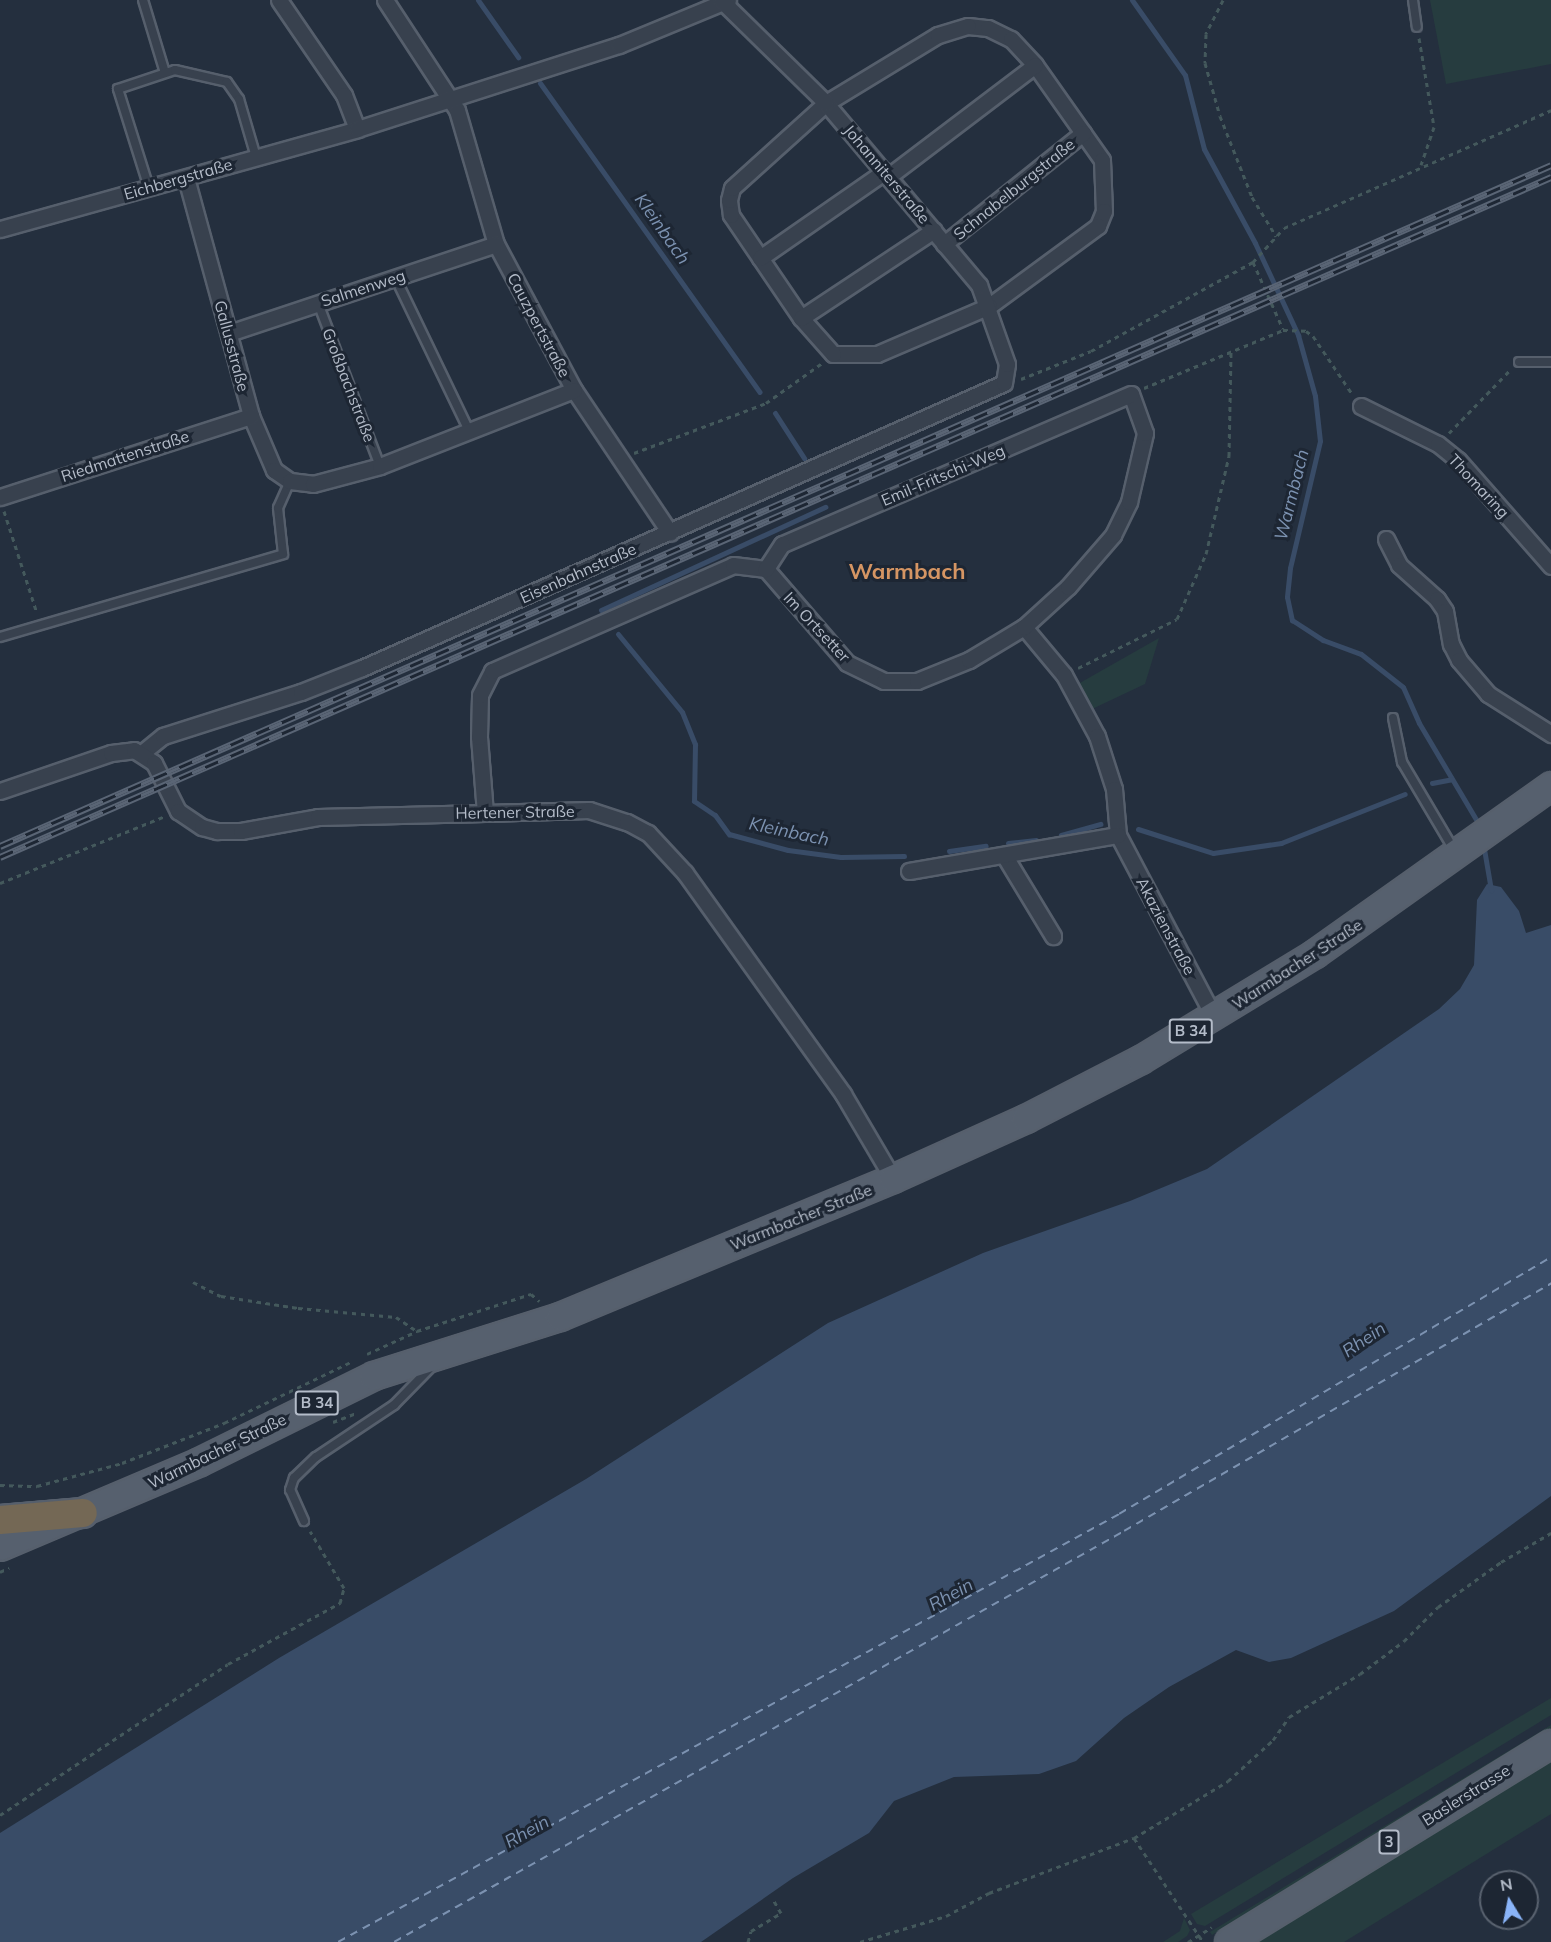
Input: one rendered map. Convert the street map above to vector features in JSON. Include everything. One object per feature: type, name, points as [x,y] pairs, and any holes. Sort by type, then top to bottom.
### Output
[{"type":"highway","points":[[0,1520],[83,1513]]},
{"type":"main road","name":"Warmbacher Straße","points":[[0,1547],[200,1462],[374,1376],[560,1317],[893,1179],[1065,1100],[1214,1017],[1315,954],[1551,786]]},
{"type":"main road","name":"Baslerstrasse","points":[[1229,1942],[1551,1744]]},
{"type":"street","points":[[279,0],[344,95],[357,129]]},
{"type":"street","points":[[385,0],[450,97]]},
{"type":"street","name":"Eichbergstraße","points":[[0,229],[357,129],[450,97],[619,45],[724,1]]},
{"type":"street","name":"Johanniterstraße","points":[[724,1],[826,103],[979,285],[989,306],[1007,364],[1007,377]]},
{"type":"street","name":"Schnabelburgstraße","points":[[968,26],[988,28],[1011,39],[1035,65],[1097,150],[1105,173],[1104,211],[1098,226],[989,306],[878,354],[833,354],[801,318],[731,215],[732,188],[826,103],[938,35],[968,26]]},
{"type":"street","points":[[760,258],[887,173],[1035,65]]},
{"type":"street","name":"Cauzpertstraße","points":[[450,97],[496,244],[574,390],[670,533]]},
{"type":"street","name":"Schnabelburgstraße","points":[[945,244],[1083,133]]},
{"type":"street","name":"Gallusstraße","points":[[186,178],[251,416],[274,471],[290,481]]},
{"type":"street","points":[[801,318],[934,230]]},
{"type":"street","name":"Salmenweg","points":[[229,333],[496,244]]},
{"type":"street","name":"Eisenbahnstraße","points":[[142,752],[163,736],[331,680],[993,391],[1007,377]]},
{"type":"street","points":[[290,481],[313,484],[380,466],[574,390]]},
{"type":"street","name":"Emil-Fritschi-Weg","points":[[766,569],[782,544],[1131,394]]},
{"type":"street","name":"Im Ortsetter","points":[[766,569],[848,663],[884,681],[917,681],[969,660],[1024,627],[1068,587],[1113,535],[1129,502],[1145,434],[1131,394]]},
{"type":"street","name":"Thomaring","points":[[1361,406],[1438,444],[1458,460],[1551,566]]},
{"type":"street","name":"Riedmattenstraße","points":[[2,502],[251,416]]},
{"type":"street","points":[[1386,539],[1399,565],[1437,599],[1445,611],[1450,644],[1459,660],[1488,694],[1551,734]]},
{"type":"street","points":[[485,813],[479,737],[480,695],[492,671],[733,565],[766,569]]},
{"type":"street","name":"Akazienstraße","points":[[1024,627],[1064,675],[1097,736],[1114,789],[1118,835],[1214,1017]]},
{"type":"street","points":[[0,791],[111,753],[142,752],[154,763],[178,811]]},
{"type":"street","name":"Hertener Straße","points":[[178,811],[202,827],[230,832],[318,817],[589,810],[627,822],[648,833],[684,873],[843,1094],[893,1179]]},
{"type":"street","points":[[909,871],[1118,835]]},
{"type":"street","points":[[1004,855],[1053,936]]},
{"type":"lane","points":[[143,0],[165,73]]},
{"type":"lane","points":[[1413,0],[1417,27]]},
{"type":"lane","points":[[149,188],[118,89],[175,70],[227,82],[238,99],[256,157]]},
{"type":"lane","points":[[395,278],[469,431]]},
{"type":"lane","name":"Großbachstraße","points":[[318,303],[380,466]]},
{"type":"lane","points":[[1518,362],[1551,362]]},
{"type":"lane","points":[[0,637],[283,554],[278,508],[290,481]]},
{"type":"lane","points":[[1393,718],[1402,762],[1471,843]]},
{"type":"lane","points":[[304,1521],[290,1490],[294,1478],[316,1457],[394,1405],[442,1356]]},
{"type":"path","points":[[1224,0],[1206,34],[1205,63],[1220,116],[1252,197],[1276,236]]},
{"type":"path","points":[[1417,27],[1434,127],[1422,165]]},
{"type":"path","points":[[1007,377],[1022,379],[1091,351],[1255,260],[1284,228],[1422,165],[1551,110]]},
{"type":"path","points":[[1255,260],[1283,330]]},
{"type":"path","points":[[1131,394],[1231,350],[1283,330],[1291,330],[1306,331],[1313,336],[1361,406]]},
{"type":"path","points":[[1064,675],[1177,619],[1206,554],[1229,456],[1231,350]]},
{"type":"path","points":[[619,459],[766,403],[833,354]]},
{"type":"path","points":[[1438,444],[1518,362]]},
{"type":"path","points":[[2,502],[40,624]]},
{"type":"path","points":[[0,883],[178,811]]},
{"type":"path","points":[[193,1282],[221,1296],[298,1308],[396,1317],[417,1331]]},
{"type":"path","points":[[365,1355],[417,1331],[531,1294],[560,1317]]},
{"type":"path","points":[[0,1485],[37,1486],[122,1463],[224,1423],[355,1360]]},
{"type":"path","points":[[0,1815],[228,1664],[340,1603],[344,1588],[304,1521]]},
{"type":"path","points":[[860,1942],[946,1916],[989,1893],[1134,1838],[1228,1781],[1266,1746],[1289,1717],[1360,1674],[1404,1641],[1438,1607],[1501,1562],[1551,1533]]},
{"type":"path","points":[[1134,1838],[1203,1942]]},
{"type":"path","points":[[748,1942],[751,1931],[781,1913],[772,1899]]},
{"type":"green space","points":[[1430,0],[1551,0],[1551,64],[1446,84]]},
{"type":"green space","points":[[1159,638],[1145,684],[1090,710],[1078,684]]},
{"type":"green space","points":[[1551,1698],[1551,1715],[1205,1926],[1197,1924],[1191,1914]]},
{"type":"green space","points":[[1551,1725],[1551,1730],[1212,1935],[1210,1932]]},
{"type":"green space","points":[[1551,1760],[1551,1814],[1344,1942],[1255,1942]]},
{"type":"green space","points":[[1184,1918],[1190,1930],[1187,1936],[1178,1942],[1163,1942],[1180,1931]]},
{"type":"water","name":"Rhein","points":[[1487,884],[1501,887],[1519,911],[1526,933],[1551,925],[1551,1496],[1394,1611],[1291,1658],[1269,1662],[1236,1650],[1169,1687],[1124,1718],[1076,1761],[1039,1774],[954,1777],[894,1801],[869,1833],[793,1878],[701,1942],[0,1942],[0,1833],[279,1658],[586,1479],[828,1323],[983,1253],[1130,1201],[1207,1169],[1439,1009],[1460,989],[1474,965],[1477,900]]},
{"type":"waterway","name":"Kleinbach","points":[[478,0],[518,57]]},
{"type":"waterway","name":"Warmbach","points":[[1132,0],[1185,75],[1204,149],[1255,243],[1298,335],[1315,396],[1320,441],[1290,568],[1287,597],[1292,620],[1323,640],[1361,654],[1403,687],[1419,723],[1481,828]]},
{"type":"waterway","name":"Kleinbach","points":[[540,83],[760,392]]},
{"type":"waterway","name":"Kleinbach","points":[[775,413],[804,458]]},
{"type":"waterway","name":"Kleinbach","points":[[601,610],[825,507]]},
{"type":"waterway","name":"Kleinbach","points":[[618,634],[682,712],[695,744],[694,801],[715,815],[729,834],[788,850],[841,857],[904,856]]},
{"type":"waterway","points":[[1432,783],[1452,779]]},
{"type":"waterway","points":[[1138,829],[1213,853],[1281,843],[1405,794]]},
{"type":"waterway","points":[[1061,835],[1100,824]]},
{"type":"waterway","points":[[1008,843],[1036,840]]},
{"type":"waterway","name":"Warmbach","points":[[1483,843],[1491,890]]},
{"type":"waterway","points":[[949,851],[986,846]]},
{"type":"ferry route","points":[[338,1942],[1119,1514],[1551,1257]]},
{"type":"ferry route","points":[[394,1942],[1124,1531],[1551,1283]]},
{"type":"railway","points":[[0,846],[1551,165]]},
{"type":"railway","points":[[0,857],[1551,177]]},
{"type":"district","name":"Warmbach","points":[[907,572]]}]
